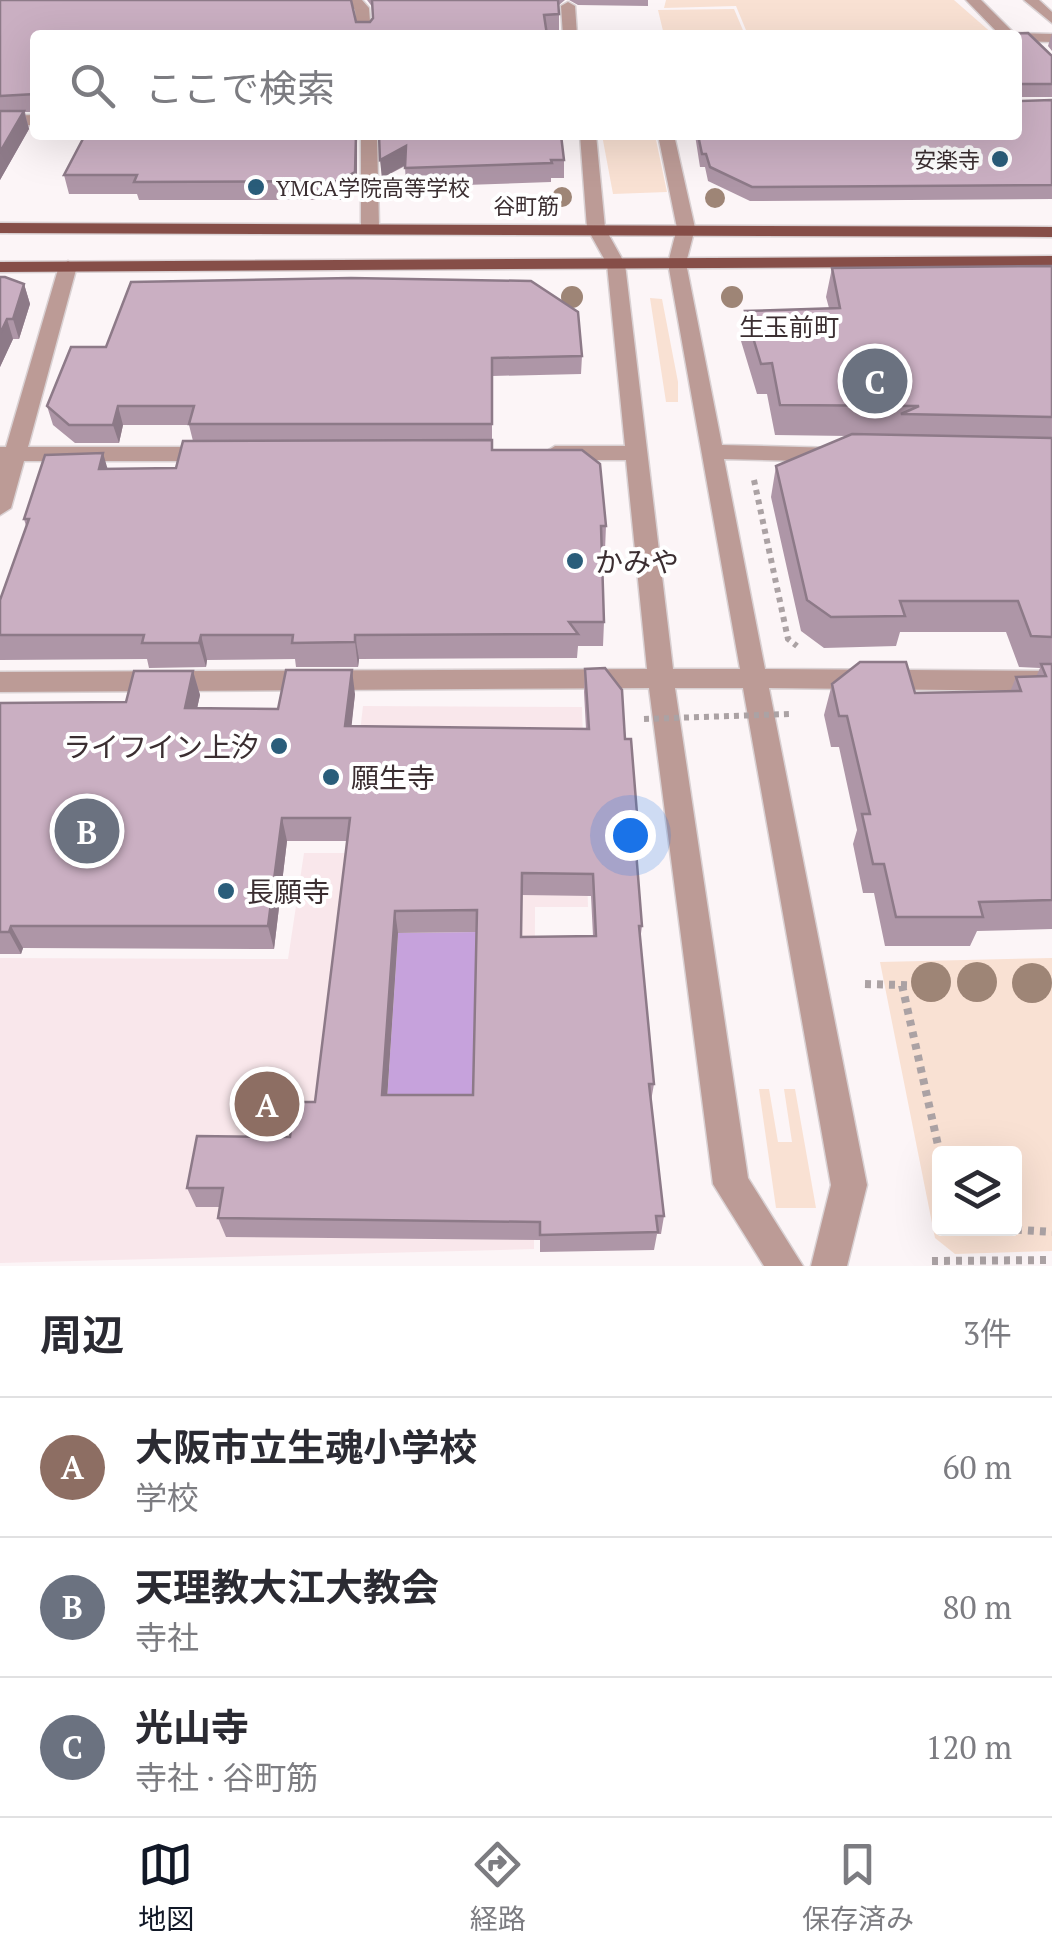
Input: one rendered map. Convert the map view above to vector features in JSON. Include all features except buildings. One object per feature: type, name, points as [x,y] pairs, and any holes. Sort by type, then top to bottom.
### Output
[{"type":"main road","name":"谷町筋","points":[[0,228],[1052,229]]},
{"type":"main road","points":[[0,267],[1052,263]]},
{"type":"street","points":[[973,0],[1003,30]]},
{"type":"street","points":[[1031,0],[1052,20]]},
{"type":"street","points":[[356,3],[362,8],[364,30]]},
{"type":"street","points":[[568,6],[570,30]]},
{"type":"street","points":[[1023,38],[1052,38]]},
{"type":"street","points":[[1023,38],[1041,52]]},
{"type":"street","points":[[0,122],[30,120]]},
{"type":"street","points":[[369,140],[370,226]]},
{"type":"street","points":[[588,140],[596,228],[616,264],[661,680],[731,1184],[786,1266]]},
{"type":"street","points":[[667,140],[686,228],[677,263],[849,1185],[829,1266]]},
{"type":"street","points":[[0,508],[8,454],[68,266]]},
{"type":"street","points":[[712,452],[862,455]]},
{"type":"street","points":[[539,454],[638,453]]},
{"type":"street","points":[[8,454],[228,454]]},
{"type":"street","points":[[0,682],[754,678],[1052,682]]},
{"type":"path","points":[[749,454],[788,639],[797,646]]},
{"type":"path","points":[[644,719],[790,714]]},
{"type":"path","points":[[866,984],[939,986]]},
{"type":"path","points":[[902,985],[938,1146]]},
{"type":"path","points":[[1022,1230],[1052,1232]]},
{"type":"path","points":[[932,1261],[1052,1260]]},
{"type":"shaded area","points":[[666,0],[954,0],[988,30],[746,30],[736,6],[664,8]]},
{"type":"shaded area","points":[[734,9],[743,30],[663,30],[658,10]]},
{"type":"shaded area","points":[[603,140],[656,140],[667,192],[613,194]]},
{"type":"shaded area","points":[[650,298],[662,299],[678,382],[678,402],[666,402]]},
{"type":"shaded area","points":[[363,706],[582,707],[588,907],[535,907],[534,1249],[0,1263],[0,958],[288,959],[304,853],[346,853]]},
{"type":"shaded area","points":[[478,932],[474,1115],[386,1115],[398,933]]},
{"type":"shaded area","points":[[1052,958],[1052,1251],[955,1254],[935,1238],[1022,1236],[1022,1146],[932,1146],[932,1223],[880,962]]},
{"type":"shaded area","points":[[759,1089],[769,1089],[778,1142],[792,1142],[784,1089],[795,1089],[816,1208],[776,1208]]},
{"type":"place","name":"安楽寺","points":[[1000,159]]},
{"type":"place","name":"YMCA学院高等学校","points":[[256,187]]},
{"type":"place","name":"光山寺","points":[[875,381]]},
{"type":"place","name":"かみや","points":[[575,561]]},
{"type":"place","name":"ライフイン上汐","points":[[279,746]]},
{"type":"place","name":"願生寺","points":[[331,777]]},
{"type":"place","name":"天理教大江大教会","points":[[87,831]]},
{"type":"place","name":"長願寺","points":[[226,891]]},
{"type":"place","name":"大阪市立生魂小学校","points":[[267,1104]]},
{"type":"district","name":"生玉前町","points":[[789,326]]}]
